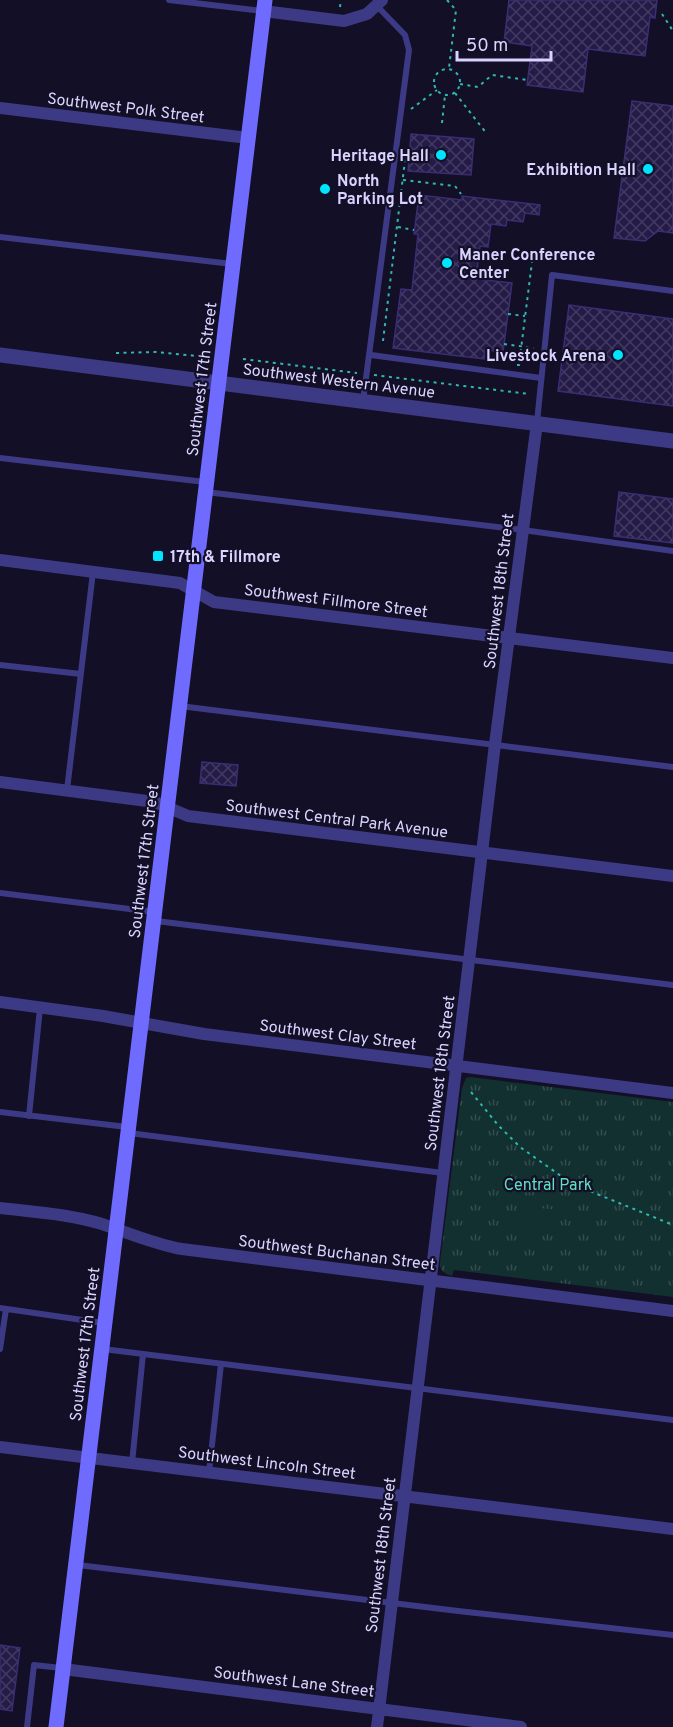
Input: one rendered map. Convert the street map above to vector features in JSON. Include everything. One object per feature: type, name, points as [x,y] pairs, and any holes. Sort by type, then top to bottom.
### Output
[{"type":"main road","name":"Southwest 17th Street","points":[[56,1727],[264,6]]},
{"type":"street","points":[[264,6],[344,21],[367,14],[380,3]]},
{"type":"street","name":"Southwest Polk Street","points":[[0,108],[248,138]]},
{"type":"street","name":"Southwest Western Avenue","points":[[0,356],[673,441]]},
{"type":"street","name":"Southwest 18th Street","points":[[376,1727],[495,744],[537,423]]},
{"type":"street","name":"Southwest Fillmore Street","points":[[0,560],[180,583],[214,602],[673,658]]},
{"type":"street","name":"Southwest Central Park Avenue","points":[[0,782],[155,801],[188,816],[673,876]]},
{"type":"street","name":"Southwest Clay Street","points":[[0,1002],[103,1016],[204,1034],[673,1094]]},
{"type":"street","name":"Southwest Buchanan Street","points":[[0,1208],[65,1216],[102,1224],[116,1231],[182,1249],[673,1311]]},
{"type":"street","name":"Southwest Lincoln Street","points":[[0,1447],[673,1529]]},
{"type":"street","name":"Southwest Lane Street","points":[[63,1668],[521,1727]]},
{"type":"lane","points":[[169,0],[264,6]]},
{"type":"lane","points":[[363,401],[371,355],[409,50],[405,35],[380,3]]},
{"type":"lane","points":[[0,237],[233,264]]},
{"type":"lane","points":[[537,423],[552,275],[673,291]]},
{"type":"lane","points":[[371,355],[541,378]]},
{"type":"lane","points":[[0,458],[673,551]]},
{"type":"lane","points":[[67,790],[93,572]]},
{"type":"lane","points":[[0,665],[81,674]]},
{"type":"lane","points":[[179,706],[673,767]]},
{"type":"lane","points":[[0,893],[470,960],[673,985]]},
{"type":"lane","points":[[29,1116],[40,1007]]},
{"type":"lane","points":[[0,1112],[443,1173]]},
{"type":"lane","points":[[0,1349],[3,1308],[105,1324]]},
{"type":"lane","points":[[102,1349],[673,1420]]},
{"type":"lane","points":[[132,1463],[143,1354]]},
{"type":"lane","points":[[209,1472],[221,1364]]},
{"type":"lane","points":[[76,1565],[673,1635]]},
{"type":"lane","points":[[27,1727],[34,1665],[63,1668]]},
{"type":"path","points":[[340,10],[341,0]]},
{"type":"path","points":[[447,0],[456,10],[449,69]]},
{"type":"path","points":[[662,14],[673,31]]},
{"type":"path","points":[[449,69],[458,75],[460,84],[455,93],[446,95],[437,90],[434,82],[442,70],[449,69]]},
{"type":"path","points":[[460,84],[478,87],[492,75],[527,80]]},
{"type":"path","points":[[412,98],[411,110],[437,90]]},
{"type":"path","points":[[455,93],[487,134]]},
{"type":"path","points":[[442,123],[446,95]]},
{"type":"path","points":[[384,341],[406,151]]},
{"type":"path","points":[[403,180],[455,186],[461,194]]},
{"type":"path","points":[[398,227],[414,230]]},
{"type":"path","points":[[519,365],[532,262]]},
{"type":"path","points":[[508,314],[525,316]]},
{"type":"path","points":[[504,344],[536,348]]},
{"type":"path","points":[[116,353],[156,352],[208,357]]},
{"type":"path","points":[[243,358],[531,395]]},
{"type":"path","points":[[379,375],[380,369]]},
{"type":"path","points":[[471,1092],[520,1147],[561,1176],[580,1187],[673,1225]]},
{"type":"green space","name":"Central Park","points":[[466,1078],[673,1102],[673,1297],[454,1270],[452,1276],[443,1271],[440,1262],[462,1088]]},
{"type":"green space","points":[[519,1206],[559,1210],[557,1233],[516,1228]]},
{"type":"building","points":[[509,0],[657,0],[655,18],[650,17],[645,56],[588,49],[583,92],[527,85],[532,46],[504,42]]},
{"type":"building","name":"Exhibition Hall","points":[[632,101],[673,106],[673,233],[658,231],[645,241],[614,238]]},
{"type":"building","name":"Heritage Hall","points":[[411,134],[474,139],[471,175],[408,171]]},
{"type":"building","name":"Maner Conference Center","points":[[419,195],[462,200],[462,196],[540,205],[539,215],[525,213],[523,222],[507,220],[506,226],[491,224],[488,247],[480,246],[476,279],[512,283],[503,352],[485,350],[484,359],[393,348],[401,289],[412,290],[418,234],[414,234]]},
{"type":"building","name":"Livestock Arena","points":[[569,305],[673,319],[673,406],[558,391]]},
{"type":"building","points":[[619,492],[673,499],[673,543],[614,536]]},
{"type":"building","points":[[202,762],[238,765],[236,786],[200,783]]},
{"type":"building","points":[[0,1645],[20,1648],[12,1711],[0,1709]]},
{"type":"place","name":"Heritage Hall","points":[[441,155]]},
{"type":"place","name":"Exhibition Hall","points":[[648,169]]},
{"type":"place","name":"North Parking Lot","points":[[325,189]]},
{"type":"place","name":"Maner Conference Center","points":[[447,263]]},
{"type":"place","name":"Livestock Arena","points":[[618,355]]},
{"type":"place","name":"17th & Fillmore","points":[[158,556]]}]
